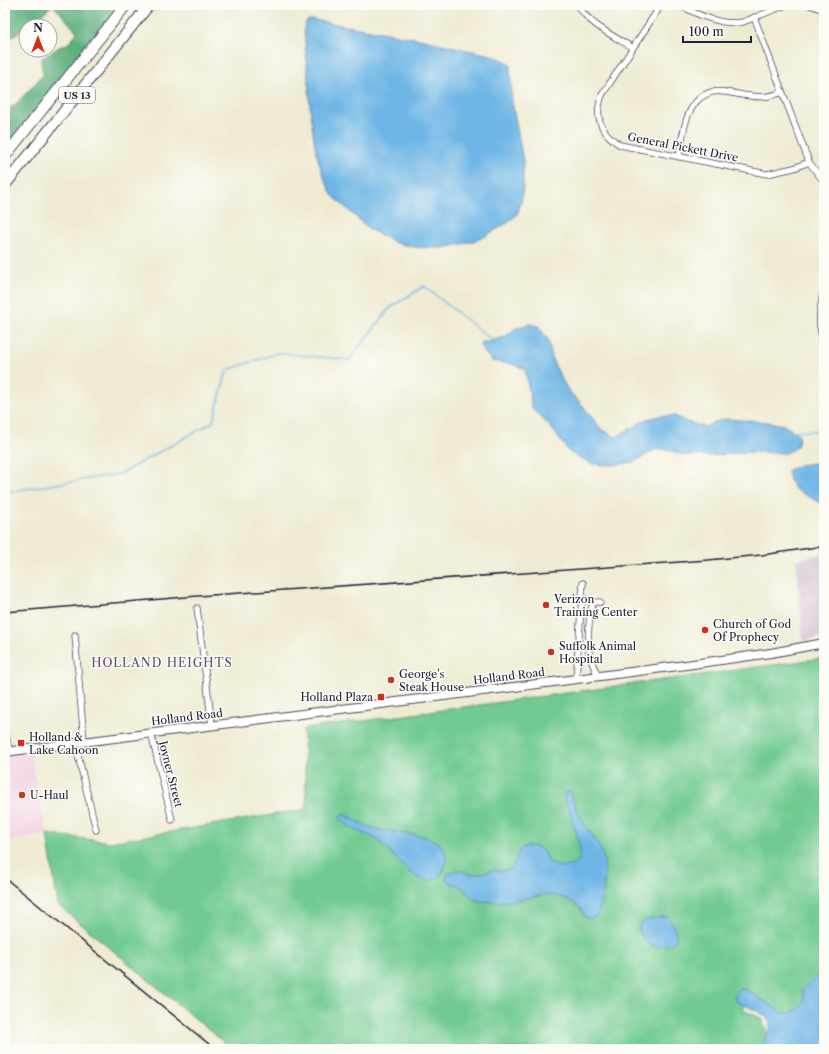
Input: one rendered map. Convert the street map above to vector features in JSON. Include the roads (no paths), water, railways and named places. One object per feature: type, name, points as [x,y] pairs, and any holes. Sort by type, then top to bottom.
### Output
[{"type":"highway","name":"US 13","points":[[5,156],[126,5]]},
{"type":"highway","name":"US 13","points":[[5,185],[149,5]]},
{"type":"main road","name":"Holland Road","points":[[7,751],[739,658],[824,643]]},
{"type":"street","points":[[578,5],[584,15],[592,22],[633,48]]},
{"type":"street","name":"General Pickett Drive","points":[[661,5],[602,95],[598,106],[599,119],[604,131],[612,140],[620,145],[767,174],[794,168],[809,162]]},
{"type":"street","points":[[680,5],[698,15],[731,23],[743,22],[786,5]]},
{"type":"street","points":[[810,5],[824,10]]},
{"type":"street","points":[[754,17],[809,162],[824,182]]},
{"type":"street","points":[[679,157],[688,113],[698,99],[712,92],[725,92],[762,98],[782,92]]},
{"type":"street","points":[[824,289],[820,309],[819,325],[824,345]]},
{"type":"street","points":[[576,679],[583,583]]},
{"type":"street","points":[[598,676],[589,653],[589,632],[591,606],[594,602],[600,602]]},
{"type":"street","points":[[198,608],[212,725]]},
{"type":"street","points":[[75,635],[79,667],[84,742]]},
{"type":"street","name":"Joyner Street","points":[[151,733],[172,820]]},
{"type":"street","points":[[5,734],[7,751]]},
{"type":"street","points":[[75,743],[96,830]]},
{"type":"water","points":[[309,20],[429,41],[484,53],[501,59],[510,65],[512,101],[523,161],[523,186],[521,203],[517,214],[509,222],[480,239],[440,248],[415,247],[396,243],[369,229],[332,195],[323,175],[316,152],[311,118],[304,27],[306,22]]},
{"type":"water","points":[[529,324],[538,326],[548,339],[553,362],[567,389],[602,430],[616,437],[647,419],[661,416],[675,416],[687,422],[705,427],[726,419],[767,422],[784,425],[799,435],[798,445],[786,453],[744,452],[709,456],[684,455],[664,449],[655,450],[634,462],[613,465],[592,464],[569,452],[549,425],[532,409],[525,369],[512,364],[492,361],[481,348],[481,342],[488,342],[505,337],[516,328]]},
{"type":"water","points":[[824,462],[824,505],[795,489],[789,480],[788,470],[800,465]]},
{"type":"water","points":[[565,792],[569,792],[582,820],[595,839],[603,855],[605,866],[602,897],[599,912],[594,918],[590,919],[585,917],[578,907],[569,901],[547,895],[504,901],[485,902],[476,900],[472,898],[463,888],[446,880],[447,875],[456,871],[480,874],[493,870],[509,870],[513,867],[519,852],[526,846],[540,848],[550,862],[558,866],[566,867],[575,864],[580,858],[580,853],[575,828],[564,797]]},
{"type":"water","points":[[342,815],[373,828],[430,839],[439,844],[445,851],[446,863],[443,871],[439,877],[431,881],[422,880],[405,868],[376,839],[356,830],[342,821],[340,817]]},
{"type":"water","points":[[663,917],[668,918],[672,923],[676,933],[676,939],[668,945],[658,947],[652,946],[640,933],[639,926],[646,920]]},
{"type":"water","points":[[824,972],[824,1049],[762,1049],[763,1042],[769,1031],[770,1025],[765,1016],[737,1002],[734,996],[739,989],[745,989],[783,1013],[793,1012],[803,1004],[804,1000],[801,990]]},
{"type":"waterway","points":[[5,492],[120,474],[213,422],[227,370],[278,353],[349,360],[390,308],[424,286],[488,337],[494,340]]},
{"type":"waterway","points":[[792,431],[824,431]]},
{"type":"railway","points":[[5,612],[198,596],[708,560],[762,555],[824,546]]},
{"type":"railway","points":[[5,878],[215,1049]]},
{"type":"place","name":"Verizon Training Center","points":[[546,605]]},
{"type":"place","name":"Church of God Of Prophecy","points":[[705,630]]},
{"type":"place","name":"Suffolk Animal Hospital","points":[[551,652]]},
{"type":"place","name":"George's Steak House","points":[[391,680]]},
{"type":"place","name":"Holland Plaza","points":[[381,697]]},
{"type":"place","name":"Holland & Lake Cahoon","points":[[21,743]]},
{"type":"place","name":"U-Haul","points":[[22,795]]},
{"type":"district","name":"HOLLAND HEIGHTS","points":[[162,663]]}]
